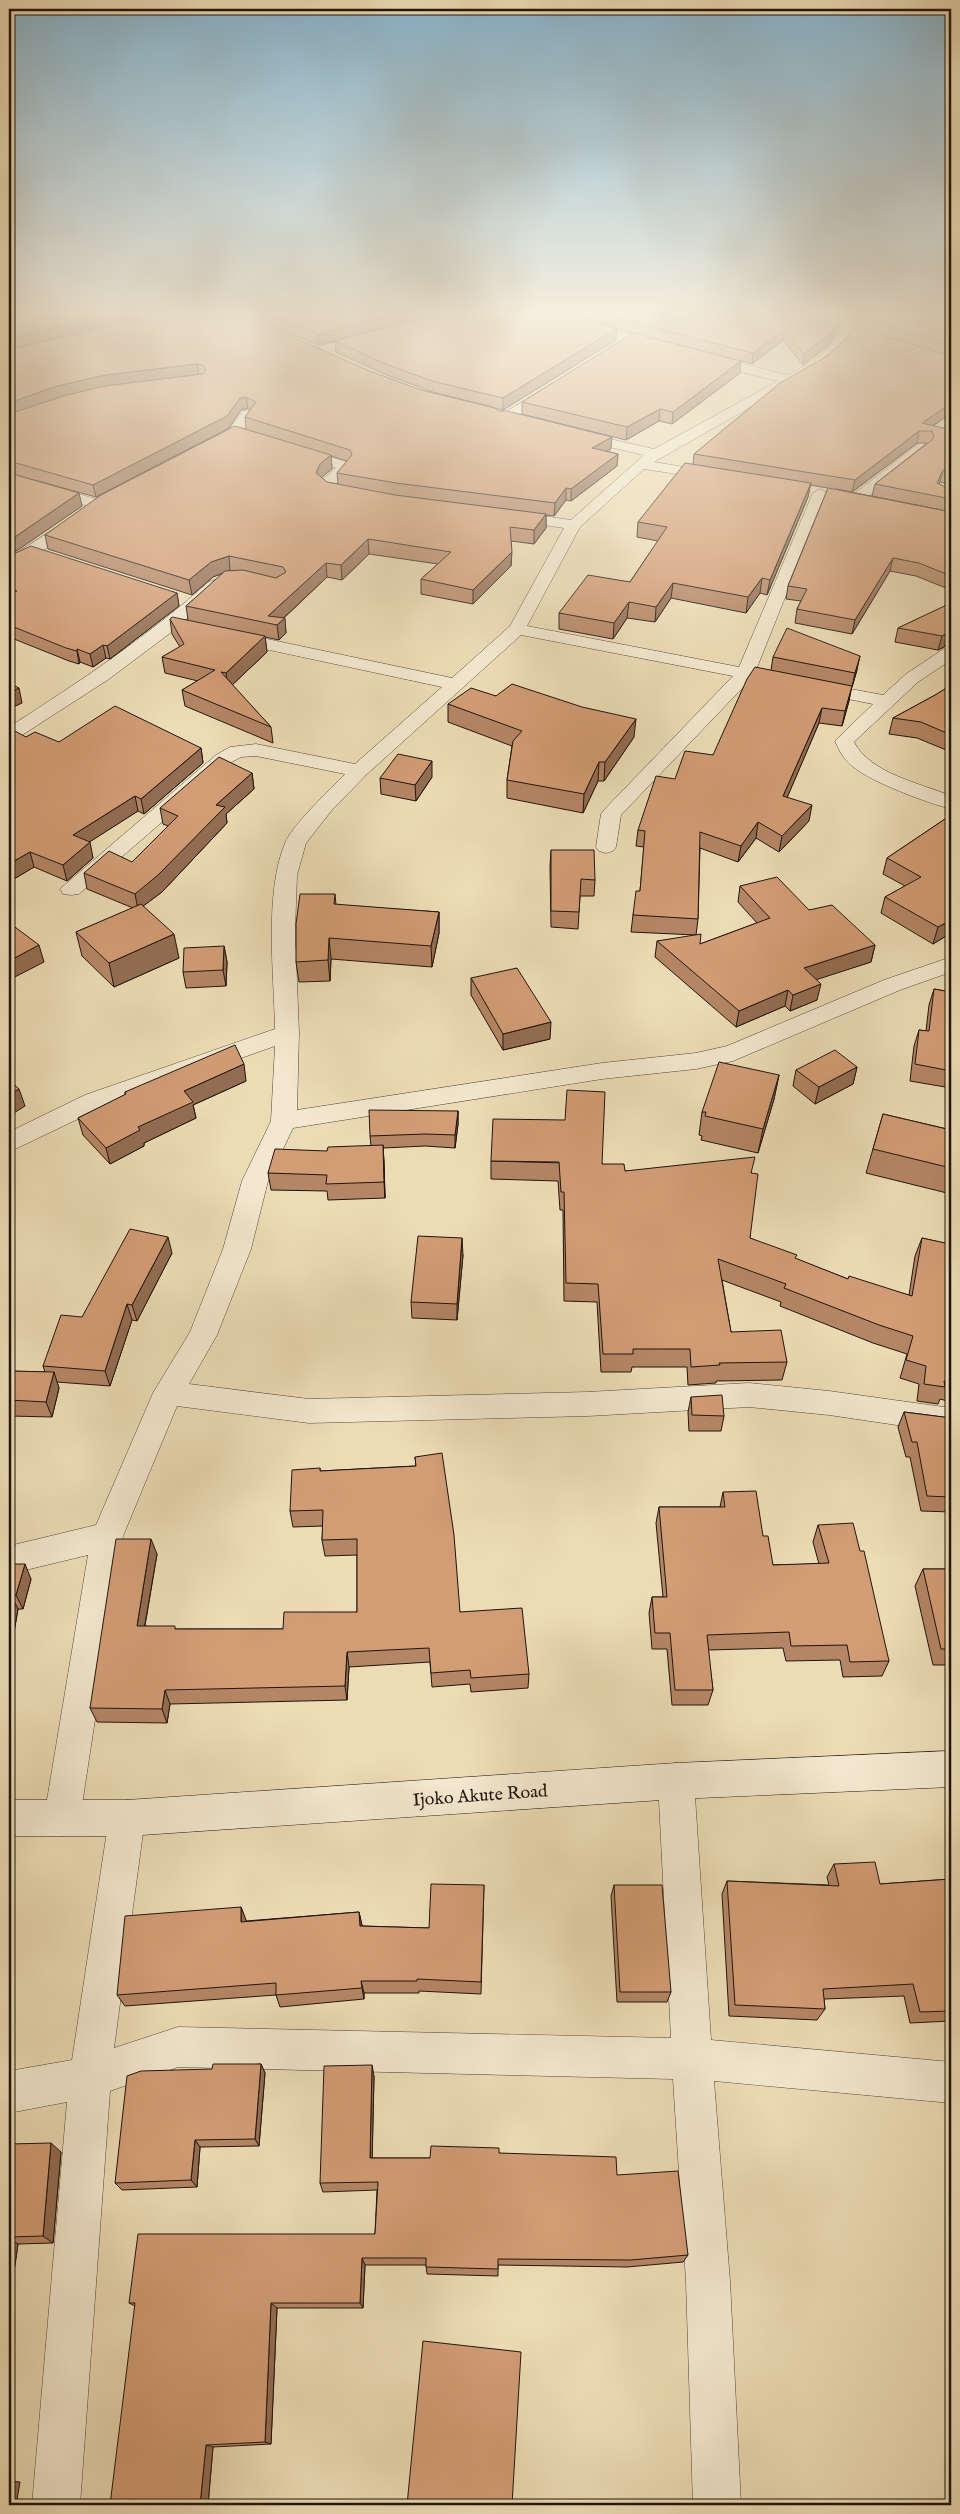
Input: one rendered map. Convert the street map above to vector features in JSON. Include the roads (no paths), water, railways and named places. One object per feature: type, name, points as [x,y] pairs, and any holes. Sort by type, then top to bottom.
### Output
[{"type":"street","points":[[190,454],[229,434]]},
{"type":"street","points":[[243,434],[253,437]]},
{"type":"street","points":[[570,434],[648,459],[726,477]]},
{"type":"street","points":[[62,1818],[107,1536],[168,1393],[203,1335],[237,1249],[255,1181],[284,1122],[287,1033],[284,931],[286,874],[296,842],[325,806],[359,770],[517,629],[574,525],[648,459],[692,434]]},
{"type":"street","points":[[281,446],[344,466],[341,472],[327,482],[326,487],[333,491],[369,497]]},
{"type":"street","points":[[856,499],[923,447]]},
{"type":"street","points":[[9,478],[98,504]]},
{"type":"street","points":[[802,490],[875,502]]},
{"type":"street","points":[[606,846],[611,814],[745,674],[820,493]]},
{"type":"street","points":[[9,564],[32,552],[98,504],[114,495]]},
{"type":"street","points":[[497,515],[574,525]]},
{"type":"street","points":[[32,552],[51,558]]},
{"type":"street","points":[[9,735],[103,675],[171,624],[220,581],[231,577]]},
{"type":"street","points":[[174,597],[194,604]]},
{"type":"street","points":[[171,624],[190,628]]},
{"type":"street","points":[[517,629],[773,679]]},
{"type":"street","points":[[210,632],[454,684]]},
{"type":"street","points":[[950,800],[870,769],[846,751],[844,741],[912,678],[951,652]]},
{"type":"street","points":[[792,683],[885,702]]},
{"type":"street","points":[[71,888],[223,759],[237,751],[256,750],[359,770]]},
{"type":"street","points":[[284,1122],[602,1071],[696,1061],[733,1053],[892,985],[951,964]]},
{"type":"street","points":[[9,1143],[94,1101],[287,1033]]},
{"type":"street","points":[[168,1393],[308,1411],[588,1404],[749,1395],[829,1403],[951,1420]]},
{"type":"street","points":[[9,1560],[107,1536]]},
{"type":"street","name":"Ijoko Akute Road","points":[[9,1818],[127,1818],[676,1781],[951,1770]]},
{"type":"street","points":[[676,1781],[692,2059],[708,2281],[717,2505]]},
{"type":"street","points":[[56,2505],[90,2077],[127,1818]]},
{"type":"street","points":[[9,2092],[90,2077],[178,2048],[692,2059],[951,2082]]}]
